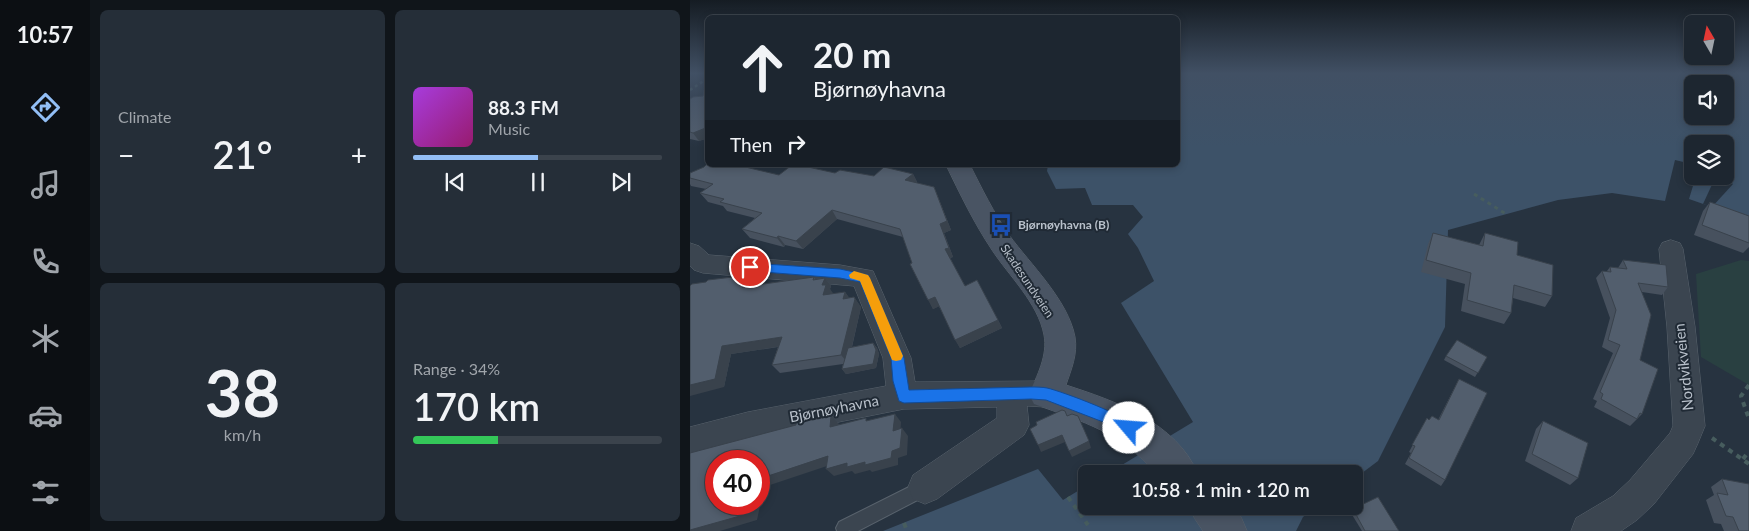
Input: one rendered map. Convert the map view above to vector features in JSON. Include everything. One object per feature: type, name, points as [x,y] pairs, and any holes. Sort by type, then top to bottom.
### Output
[{"type":"street","name":"Skadesundveien","points":[[959,167],[994,233],[1058,328],[1059,344],[1052,396]]},
{"type":"street","name":"Nordvikveien","points":[[1589,531],[1625,508],[1642,492],[1682,444],[1689,426],[1672,249]]},
{"type":"street","points":[[690,252],[703,264],[840,274],[864,278],[897,358],[904,396]]},
{"type":"street","name":"Bjørnøyhavna","points":[[690,442],[765,423],[904,396],[1011,394],[1052,396]]},
{"type":"street","points":[[925,487],[1013,425],[1011,394]]},
{"type":"street","points":[[1052,396],[1116,420],[1141,435],[1156,447],[1172,465]]},
{"type":"street","points":[[1215,515],[1227,531]]},
{"type":"lane","points":[[846,528],[925,487]]},
{"type":"path","points":[[1474,194],[1506,214]]},
{"type":"path","points":[[1749,385],[1740,396],[1749,419]]},
{"type":"path","points":[[1689,426],[1706,434],[1749,464]]},
{"type":"path","points":[[1743,459],[1749,451]]},
{"type":"path","points":[[1068,497],[1088,525]]},
{"type":"path","points":[[904,523],[908,531]]},
{"type":"green space","points":[[1741,260],[1749,261],[1749,385],[1701,357],[1696,274]]},
{"type":"water","points":[[1180,98],[1684,98],[1684,125],[1734,125],[1734,98],[1749,98],[1749,220],[1689,199],[1693,185],[1734,185],[1734,135],[1684,135],[1684,162],[1675,160],[1665,201],[1612,193],[1558,200],[1448,230],[1445,327],[1378,461],[1363,472],[1363,465],[1122,465],[1193,422],[1121,303],[1154,281],[1138,248],[1128,234],[1143,217],[1133,205],[1092,205],[1085,188],[1056,189],[1047,171],[1048,167],[1180,167]]},
{"type":"water","points":[[1038,469],[1063,500],[1078,491],[1078,515],[1306,515],[1296,531],[883,531]]},
{"type":"pier","points":[[1712,185],[1732,185],[1712,207],[1703,204]]},
{"type":"building","points":[[705,98],[705,128],[693,133],[690,132],[690,99]]},
{"type":"building","points":[[704,167],[745,167],[779,175],[789,167],[808,167],[835,173],[840,170],[874,176],[884,167],[913,174],[905,180],[934,187],[947,221],[940,224],[949,248],[945,249],[965,286],[977,280],[998,320],[955,340],[935,297],[928,300],[910,264],[912,263],[900,229],[832,210],[796,241],[742,229],[762,213],[720,202],[724,199],[700,193],[713,184],[690,178],[690,173]]},
{"type":"building","points":[[1710,202],[1749,216],[1749,243],[1702,225]]},
{"type":"building","points":[[1433,233],[1483,246],[1485,233],[1518,242],[1517,255],[1553,265],[1552,296],[1514,285],[1511,313],[1467,300],[1471,273],[1426,260]]},
{"type":"building","points":[[1623,260],[1666,265],[1668,287],[1638,283],[1651,315],[1640,360],[1658,369],[1642,414],[1640,413],[1637,419],[1601,399],[1603,394],[1600,392],[1620,345],[1608,340],[1616,310],[1602,271],[1611,272],[1610,267],[1627,269]]},
{"type":"building","points":[[758,274],[742,287],[814,277],[813,280],[825,278],[822,285],[826,285],[823,295],[845,292],[843,299],[854,297],[841,355],[772,365],[782,337],[722,346],[715,379],[690,385],[690,286],[708,280]]},
{"type":"building","points":[[1457,340],[1487,357],[1478,373],[1446,356]]},
{"type":"building","points":[[873,343],[876,350],[873,364],[842,369],[848,348]]},
{"type":"building","points":[[1459,379],[1487,393],[1445,480],[1409,458],[1415,446],[1412,445],[1427,418],[1429,420],[1432,416],[1439,420]]},
{"type":"building","points":[[1062,410],[1065,411],[1067,416],[1072,414],[1078,416],[1089,441],[1069,451],[1062,435],[1038,445],[1030,429],[1037,425],[1036,422]]},
{"type":"building","points":[[895,414],[893,431],[902,428],[900,448],[892,451],[891,458],[865,465],[865,462],[847,467],[847,463],[826,469],[828,456],[770,475],[770,450],[705,450],[705,515],[743,515],[690,530],[690,453],[796,425],[796,423],[831,416],[830,427],[866,418],[866,421]]},
{"type":"building","points":[[1543,421],[1588,443],[1578,478],[1532,454]]},
{"type":"building","points":[[1722,479],[1749,484],[1749,531],[1739,531],[1733,517],[1726,516],[1717,493],[1728,495]]},
{"type":"building","points":[[1378,497],[1399,531],[1365,531],[1356,515],[1363,515],[1363,504]]},
{"type":"slow traffic","points":[[854,275],[864,278],[896,356]]},
{"type":"place","name":"Bjørnøyhavna (B)","points":[[1001,225]]},
{"type":"route","points":[[750,267],[855,275],[864,278],[897,358],[904,396],[1046,394],[1116,420],[1129,428]]}]
